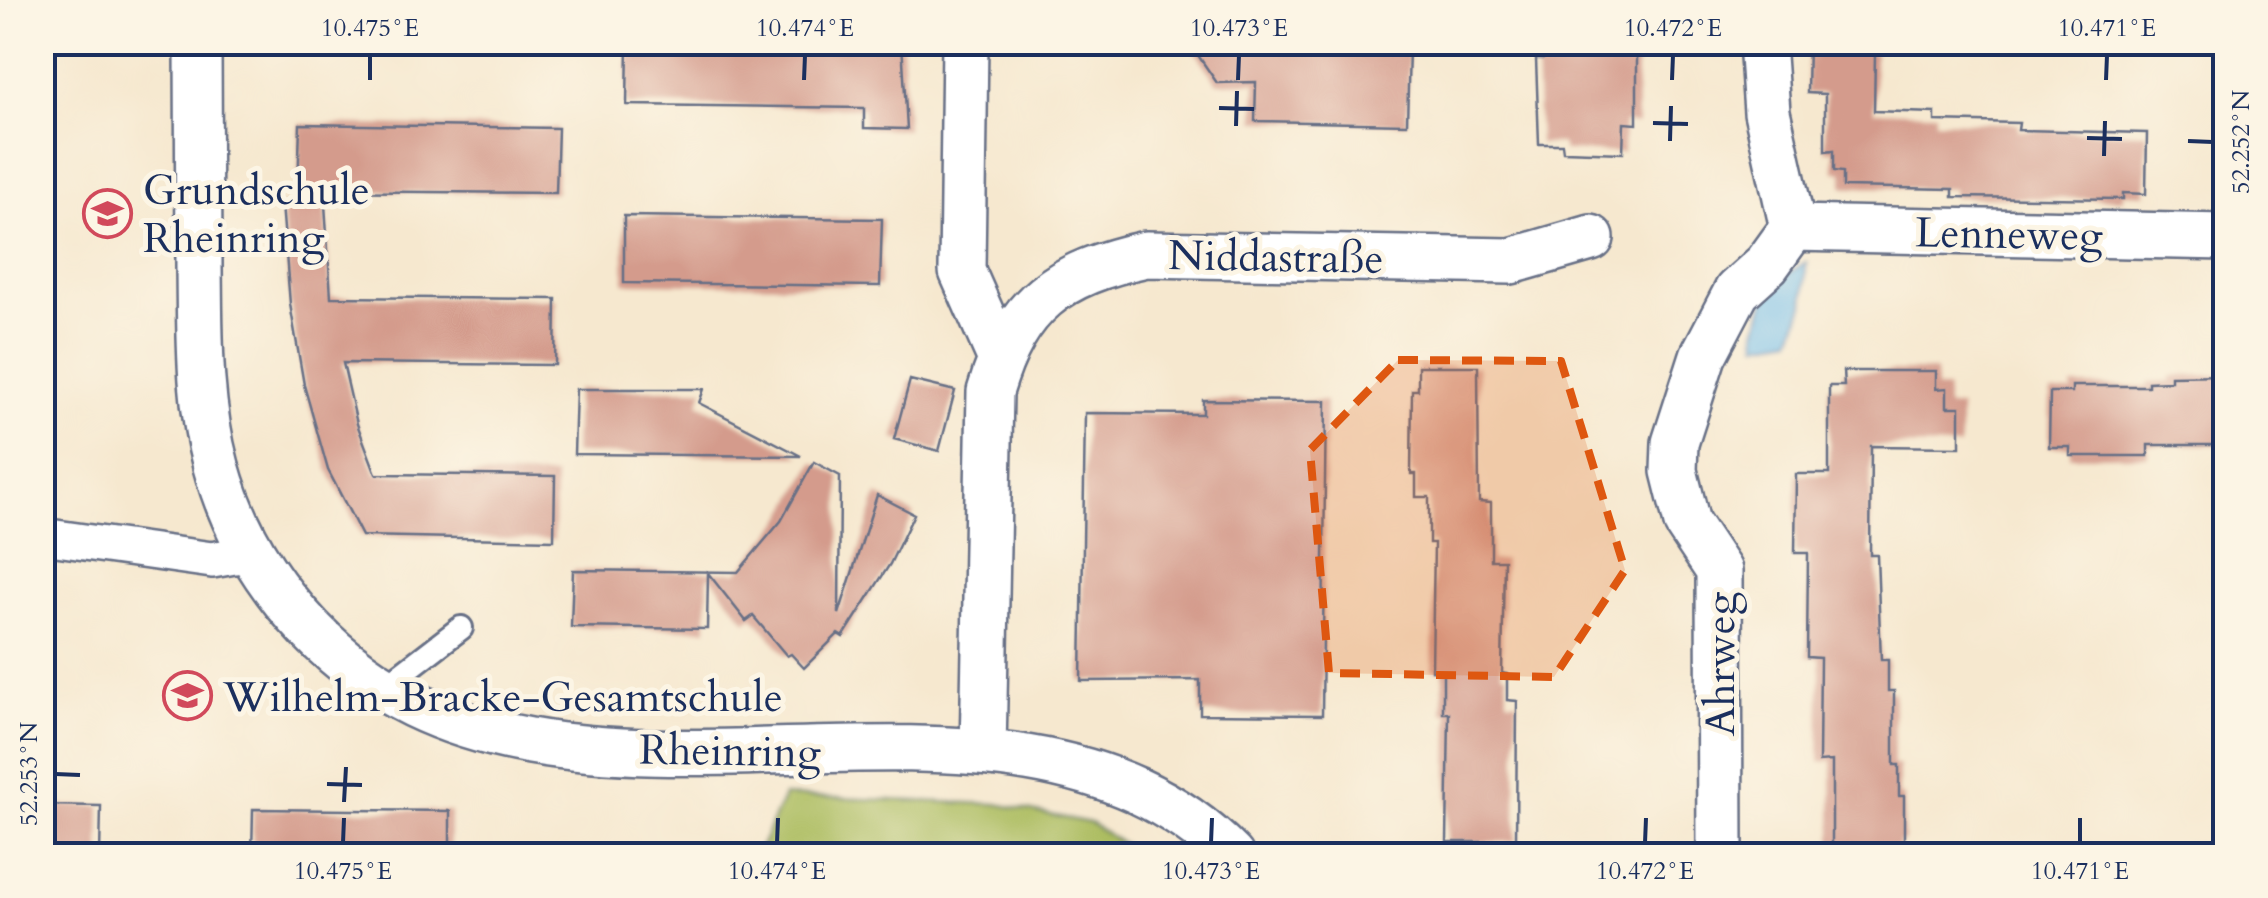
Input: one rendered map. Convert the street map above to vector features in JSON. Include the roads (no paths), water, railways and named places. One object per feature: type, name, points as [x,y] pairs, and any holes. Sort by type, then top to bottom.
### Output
[{"type":"street","name":"Rheinring","points":[[198,42],[200,383],[225,497],[252,553],[325,644],[383,688],[430,714],[480,732],[520,740],[640,751],[984,752],[1070,766],[1126,785],[1181,816],[1231,856]]},
{"type":"street","points":[[965,42],[962,271],[1000,358]]},
{"type":"street","points":[[1762,42],[1767,112],[1793,228]]},
{"type":"street","name":"Lenneweg","points":[[1793,228],[2226,237]]},
{"type":"street","name":"Ahrweg","points":[[1720,856],[1719,571],[1687,523],[1674,471],[1674,443],[1703,356],[1737,291],[1767,264],[1793,228]]},
{"type":"street","name":"Niddastraße","points":[[984,752],[990,392],[1000,358],[1018,324],[1044,294],[1094,265],[1146,254],[1511,260],[1591,238]]},
{"type":"street","points":[[42,536],[212,560],[252,553]]},
{"type":"lane","points":[[383,688],[461,628]]},
{"type":"water","points":[[1806,262],[1804,305],[1792,338],[1758,344],[1757,331],[1769,286]]},
{"type":"place","name":"Grundschule Rheinring","points":[[108,213]]},
{"type":"place","name":"Wilhelm-Bracke-Gesamtschule","points":[[188,696]]}]
